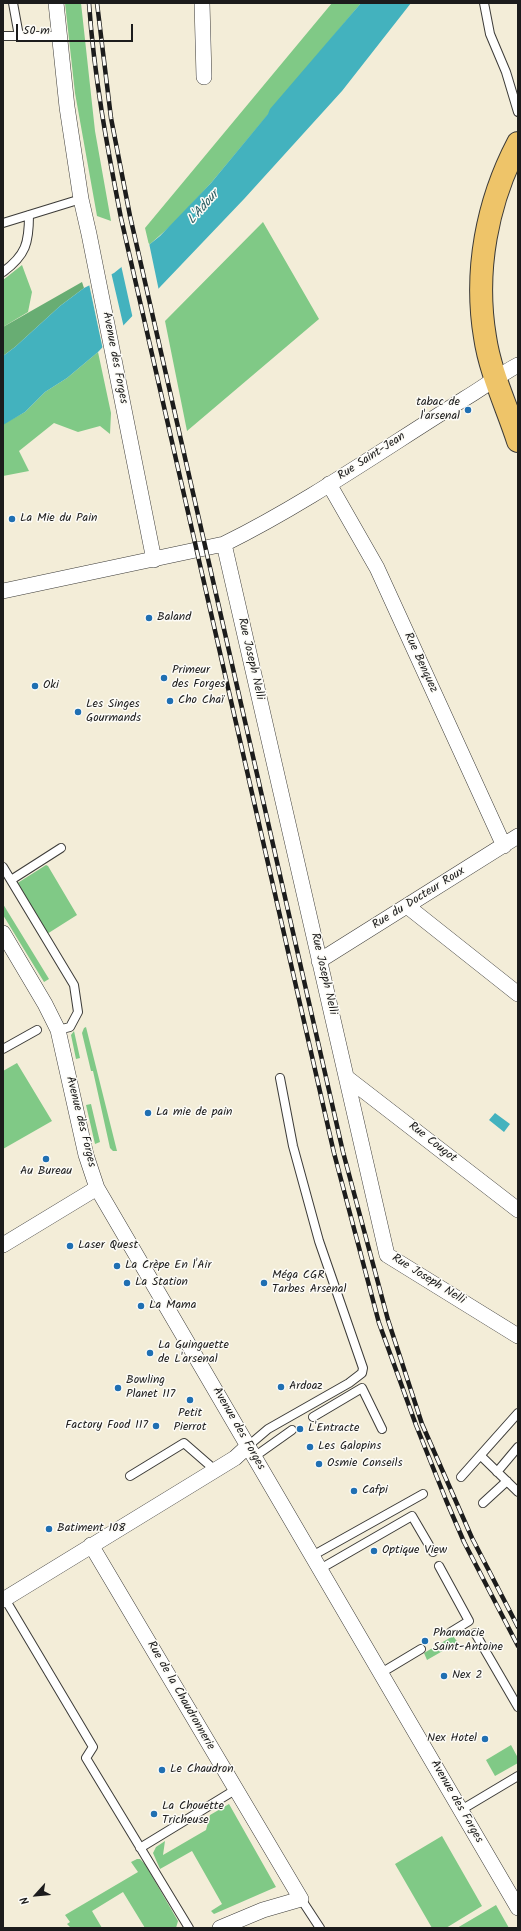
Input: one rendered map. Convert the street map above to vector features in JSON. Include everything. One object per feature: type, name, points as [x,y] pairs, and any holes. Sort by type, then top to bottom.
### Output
[{"type":"main road","points":[[518,143],[503,176],[487,227],[481,280],[485,337],[496,377],[518,441]]},
{"type":"street","name":"Avenue des Forges","points":[[56,3],[58,36],[81,199],[154,560]]},
{"type":"street","points":[[202,3],[204,77]]},
{"type":"street","name":"Rue Saint-Jean","points":[[154,560],[224,544],[253,530],[470,396],[496,377],[518,365]]},
{"type":"street","name":"Rue Benquez","points":[[329,484],[377,568],[504,846]]},
{"type":"street","name":"Rue Joseph Nelli","points":[[224,544],[387,1254],[518,1336]]},
{"type":"street","points":[[3,591],[154,560]]},
{"type":"street","name":"Rue du Docteur Roux","points":[[319,961],[518,836]]},
{"type":"street","points":[[407,906],[518,994]]},
{"type":"street","name":"Avenue des Forges","points":[[3,933],[45,1004],[58,1030],[86,1154],[97,1188],[518,1908]]},
{"type":"street","name":"Rue Cougot","points":[[346,1077],[518,1210]]},
{"type":"street","points":[[3,1245],[97,1188]]},
{"type":"street","points":[[4,1600],[91,1545],[235,1458],[251,1452]]},
{"type":"street","name":"Rue de la Chaudronnerie","points":[[91,1545],[235,1790],[301,1898]]},
{"type":"street","points":[[220,1928],[263,1910],[301,1898]]},
{"type":"lane","points":[[13,3],[19,36]]},
{"type":"lane","points":[[484,3],[490,34],[506,72],[518,112]]},
{"type":"lane","points":[[3,36],[58,36]]},
{"type":"lane","points":[[3,223],[81,199]]},
{"type":"lane","points":[[3,272],[16,263],[29,239],[29,215]]},
{"type":"lane","points":[[11,880],[61,848]]},
{"type":"lane","points":[[3,867],[74,985],[78,1012],[70,1027],[58,1030]]},
{"type":"lane","points":[[3,1049],[37,1030]]},
{"type":"lane","points":[[251,1452],[268,1429],[349,1383],[362,1373],[363,1368],[319,1241],[293,1146],[280,1078]]},
{"type":"lane","points":[[313,1417],[362,1388],[382,1429]]},
{"type":"lane","points":[[461,1477],[518,1413]]},
{"type":"lane","points":[[251,1452],[292,1430]]},
{"type":"lane","points":[[130,1476],[184,1443],[215,1470]]},
{"type":"lane","points":[[497,1472],[518,1446]]},
{"type":"lane","points":[[481,1456],[518,1492]]},
{"type":"lane","points":[[483,1503],[506,1481]]},
{"type":"lane","points":[[312,1556],[423,1494]]},
{"type":"lane","points":[[320,1569],[412,1516],[433,1552]]},
{"type":"lane","points":[[439,1566],[469,1621],[451,1632]]},
{"type":"lane","points":[[4,1600],[93,1747],[86,1758],[189,1928]]},
{"type":"lane","points":[[475,1633],[518,1706]]},
{"type":"lane","points":[[381,1673],[421,1649]]},
{"type":"lane","points":[[461,1810],[518,1776]]},
{"type":"lane","points":[[140,1848],[235,1790]]},
{"type":"lane","name":"Rue de la Chaudronnerie","points":[[301,1898],[320,1928]]},
{"type":"green space","points":[[65,3],[81,3],[95,131],[111,221],[97,216],[75,93]]},
{"type":"green space","points":[[332,3],[361,3],[211,183],[175,222],[149,245],[145,228]]},
{"type":"green space","points":[[263,222],[319,319],[187,431],[165,321]]},
{"type":"green space","points":[[22,265],[32,292],[28,312],[3,327],[3,280]]},
{"type":"green space","points":[[82,282],[84,288],[60,306],[3,356],[3,327]]},
{"type":"green space","points":[[98,352],[111,413],[110,434],[100,426],[78,432],[54,423],[19,451],[29,471],[3,476],[3,424],[25,412],[45,392],[67,378]]},
{"type":"green space","points":[[46,865],[77,915],[47,934],[16,884]]},
{"type":"green space","points":[[3,904],[49,979],[44,982],[3,915]]},
{"type":"green space","points":[[86,1027],[117,1151],[113,1151],[110,1148],[93,1071],[91,1071],[82,1033]]},
{"type":"green space","points":[[74,1031],[80,1058],[76,1059],[71,1035]]},
{"type":"green space","points":[[17,1063],[52,1121],[3,1149],[3,1071]]},
{"type":"green space","points":[[91,1104],[100,1142],[95,1144],[86,1105]]},
{"type":"green space","points":[[453,1636],[459,1644],[455,1647],[453,1645],[427,1660],[424,1653]]},
{"type":"green space","points":[[511,1745],[518,1758],[518,1763],[495,1776],[486,1760]]},
{"type":"green space","points":[[229,1804],[276,1887],[214,1914],[211,1911],[222,1904],[192,1851],[160,1869],[153,1853],[156,1847],[165,1841],[163,1855],[206,1830],[210,1815]]},
{"type":"green space","points":[[442,1836],[482,1906],[446,1928],[432,1928],[395,1864]]},
{"type":"green space","points":[[140,1859],[145,1864],[178,1921],[176,1928],[145,1928],[123,1892],[92,1911],[102,1928],[71,1928],[67,1924],[70,1922],[65,1915],[138,1872],[131,1862]]},
{"type":"green space","points":[[496,1905],[509,1928],[457,1928]]},
{"type":"water","name":"L'Adour","points":[[361,3],[411,3],[342,91],[244,199],[98,352],[67,378],[45,392],[25,412],[3,425],[3,356],[60,306],[84,288],[114,273],[160,236],[211,183],[268,114],[270,109]]},
{"type":"water","points":[[495,1113],[510,1124],[504,1132],[489,1120]]},
{"type":"pier","points":[[149,243],[159,291],[133,319],[121,265]]},
{"type":"pier","points":[[111,272],[124,328],[103,350],[89,284]]},
{"type":"railway","points":[[89,3],[94,57],[106,138],[121,218],[334,1153],[379,1323],[416,1425],[464,1542],[518,1646]]},
{"type":"railway","points":[[97,3],[111,118],[130,216],[343,1152],[388,1320],[422,1424],[472,1538],[518,1627]]},
{"type":"place","name":"tabac de l'arsenal","points":[[468,410]]},
{"type":"place","name":"La Mie du Pain","points":[[12,519]]},
{"type":"place","name":"Baland","points":[[149,618]]},
{"type":"place","name":"Primeur des Forges","points":[[164,678]]},
{"type":"place","name":"Oki","points":[[35,686]]},
{"type":"place","name":"Cho Chaï","points":[[170,701]]},
{"type":"place","name":"Les Singes Gourmands","points":[[78,712]]},
{"type":"place","name":"La mie de pain","points":[[148,1113]]},
{"type":"place","name":"Au Bureau","points":[[46,1159]]},
{"type":"place","name":"Laser Quest","points":[[70,1246]]},
{"type":"place","name":"La Crèpe En l'Air","points":[[117,1266]]},
{"type":"place","name":"La Station","points":[[127,1283]]},
{"type":"place","name":"Méga CGR Tarbes Arsenal","points":[[264,1283]]},
{"type":"place","name":"La Mama","points":[[141,1306]]},
{"type":"place","name":"La Guinguette de L'arsenal","points":[[150,1353]]},
{"type":"place","name":"Ardoaz","points":[[281,1387]]},
{"type":"place","name":"Bowling Planet 117","points":[[118,1388]]},
{"type":"place","name":"Petit Pierrot","points":[[190,1400]]},
{"type":"place","name":"Factory Food 117","points":[[156,1426]]},
{"type":"place","name":"L'Entracte","points":[[300,1429]]},
{"type":"place","name":"Les Galopins","points":[[310,1447]]},
{"type":"place","name":"Osmie Conseils","points":[[319,1464]]},
{"type":"place","name":"Cafpi","points":[[354,1491]]},
{"type":"place","name":"Batiment 108","points":[[49,1529]]},
{"type":"place","name":"Optique View","points":[[374,1551]]},
{"type":"place","name":"Pharmacie Saint-Antoine","points":[[425,1641]]},
{"type":"place","name":"Nex 2","points":[[444,1676]]},
{"type":"place","name":"Nex Hotel","points":[[485,1739]]},
{"type":"place","name":"Le Chaudron","points":[[162,1770]]},
{"type":"place","name":"La Chouette Tricheuse","points":[[154,1814]]}]
